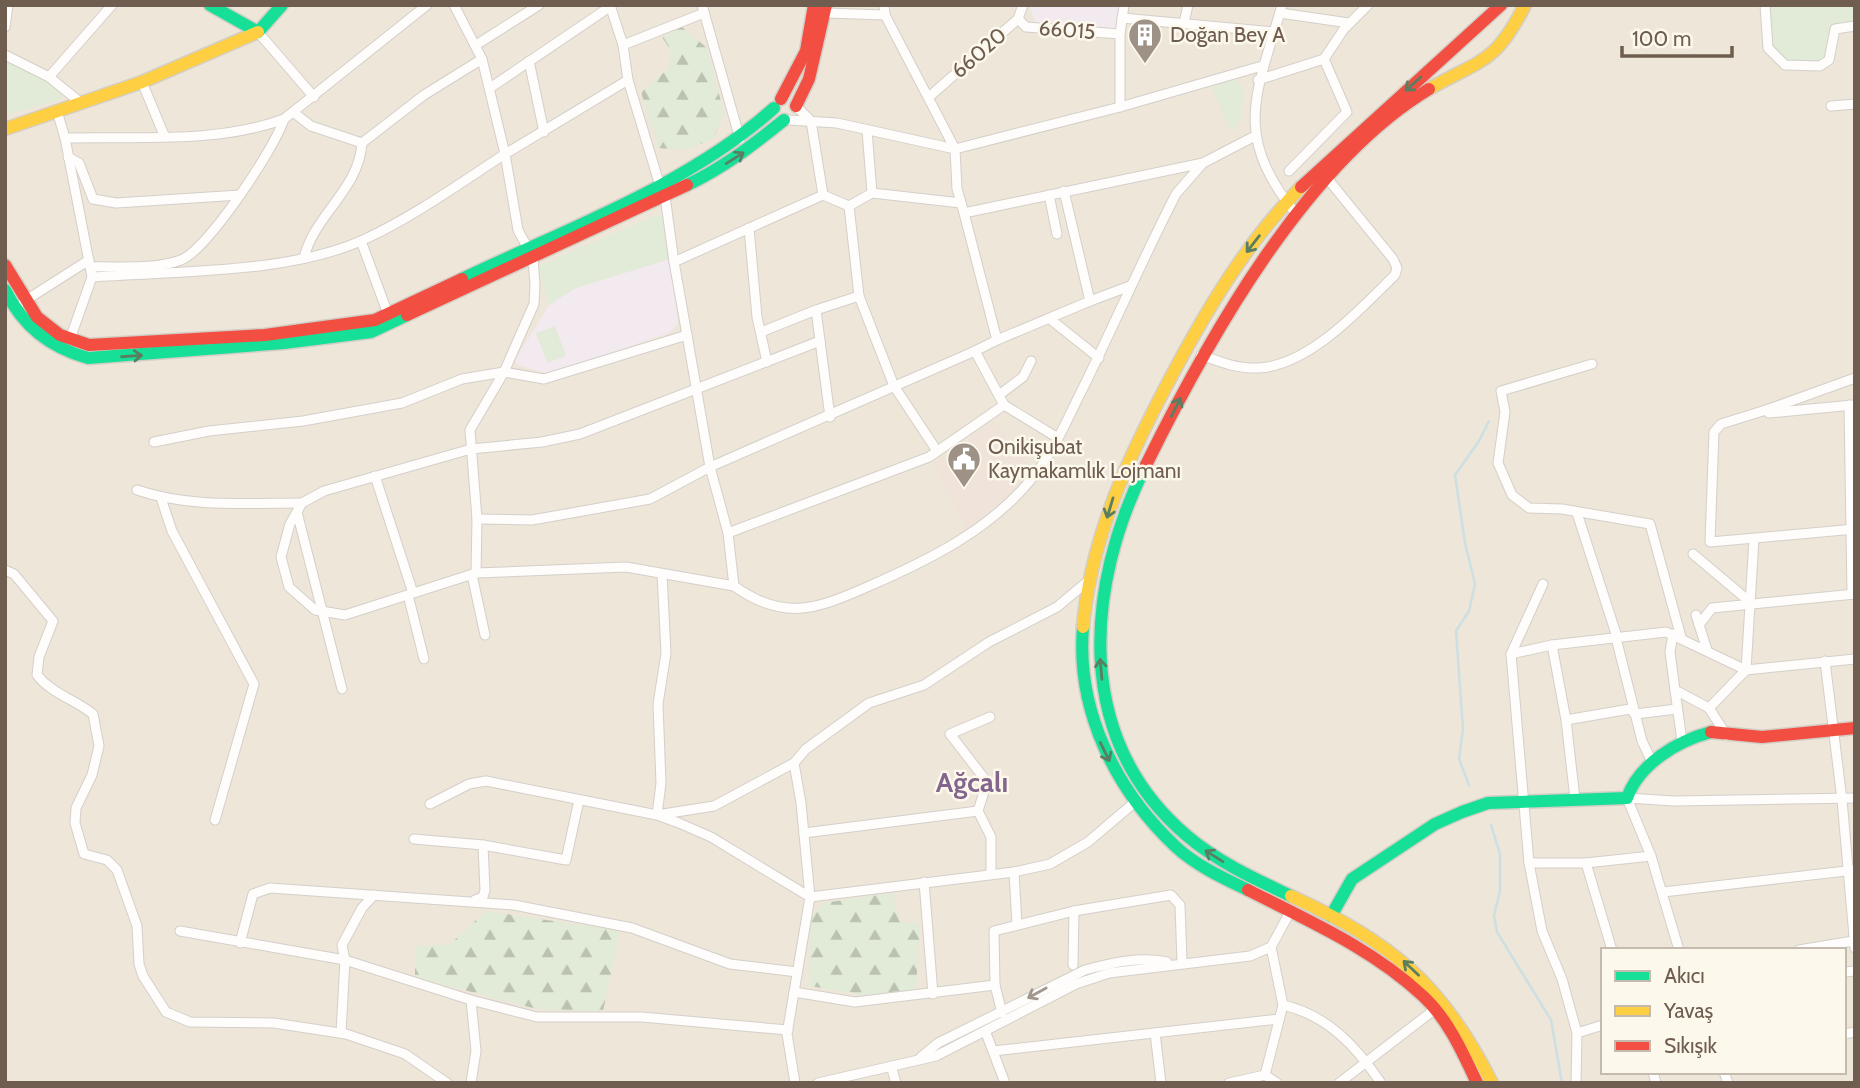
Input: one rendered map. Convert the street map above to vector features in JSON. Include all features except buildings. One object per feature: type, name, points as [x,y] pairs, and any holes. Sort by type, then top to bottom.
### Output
[{"type":"street","points":[[5,27],[8,5]]},
{"type":"street","points":[[49,77],[112,5]]},
{"type":"street","points":[[210,5],[258,32],[314,97]]},
{"type":"street","points":[[5,129],[142,82],[258,32],[282,5]]},
{"type":"street","points":[[65,138],[229,134],[257,129],[284,119],[427,5]]},
{"type":"street","points":[[454,5],[482,59],[490,88],[518,230],[531,253],[534,304],[504,372],[470,430],[477,519],[474,574],[485,635]]},
{"type":"street","points":[[476,46],[539,5]]},
{"type":"street","points":[[663,191],[740,139],[778,104],[806,51],[814,5]]},
{"type":"street","name":"66020","points":[[930,96],[1018,19],[1023,5]]},
{"type":"street","points":[[1120,107],[1120,34],[1124,5]]},
{"type":"street","points":[[1184,23],[1188,5]]},
{"type":"street","points":[[1258,80],[1324,59],[1357,10],[1368,5]]},
{"type":"street","points":[[1492,1083],[1450,1009],[1410,965],[1371,938],[1331,916],[1244,876],[1196,845],[1160,810],[1136,778],[1117,741],[1105,705],[1099,665],[1102,600],[1110,552],[1143,471],[1201,355],[1250,274],[1327,178],[1369,138],[1423,93],[1465,71],[1500,48],[1525,5]]},
{"type":"street","points":[[1765,5],[1768,48],[1785,65],[1820,66],[1829,60],[1835,29],[1855,26]]},
{"type":"street","points":[[490,88],[610,6],[623,46],[628,80],[663,191],[710,467],[728,533],[734,586]]},
{"type":"street","points":[[1477,1083],[1455,1038],[1424,997],[1366,950],[1214,873],[1185,853],[1135,802],[1109,760],[1086,700],[1082,637],[1089,580],[1115,489],[1127,460],[1204,315],[1241,259],[1286,202],[1324,163],[1499,7],[1515,25]]},
{"type":"street","points":[[623,46],[703,9],[740,139]]},
{"type":"street","points":[[5,290],[11,304],[45,341],[64,353],[88,358],[125,357],[371,332],[750,148],[796,113],[796,106],[809,79],[826,9],[885,10],[955,149],[957,189],[997,340]]},
{"type":"street","points":[[1296,214],[1286,202],[1263,161],[1255,136],[1253,122],[1258,80],[1281,9],[1349,23]]},
{"type":"street","name":"66015","points":[[1122,18],[1274,32]]},
{"type":"street","name":"66015","points":[[1018,19],[1027,27],[1120,34]]},
{"type":"street","points":[[1448,53],[1450,67],[1465,71]]},
{"type":"street","points":[[5,55],[49,77],[80,102]]},
{"type":"street","points":[[304,258],[309,240],[353,178],[362,143],[424,95],[482,59]]},
{"type":"street","points":[[1289,171],[1347,112],[1324,59]]},
{"type":"street","points":[[529,61],[544,132]]},
{"type":"street","points":[[778,104],[778,117],[786,120],[867,130],[955,149],[1120,107],[1262,66]]},
{"type":"street","points":[[90,268],[265,264],[304,258],[361,241],[418,210],[628,80]]},
{"type":"street","points":[[142,82],[164,135]]},
{"type":"street","points":[[778,104],[791,100],[811,121],[823,195]]},
{"type":"street","points":[[1831,106],[1855,104]]},
{"type":"street","points":[[57,111],[65,138],[90,268],[69,342]]},
{"type":"street","points":[[293,112],[311,126],[362,143]]},
{"type":"street","points":[[23,302],[90,268],[167,263],[182,259],[202,243],[240,195],[278,136],[284,119]]},
{"type":"street","points":[[867,130],[872,193]]},
{"type":"street","points":[[964,213],[1203,163],[1255,136]]},
{"type":"street","points":[[68,157],[79,163],[93,199],[116,203],[240,195]]},
{"type":"street","points":[[820,341],[580,434],[542,442],[471,449],[324,491],[300,508],[290,524],[281,557],[289,587],[316,610],[345,615],[474,574],[626,568],[734,586],[757,603],[780,609],[809,607],[852,594],[929,561],[1012,499],[1034,477],[1058,438],[1099,358],[1130,286],[1175,194],[1203,163]]},
{"type":"street","points":[[1201,355],[1234,367],[1277,366],[1340,328],[1395,275],[1397,268],[1393,260],[1327,178]]},
{"type":"street","points":[[1064,191],[1090,301]]},
{"type":"street","points":[[849,206],[872,193],[961,203]]},
{"type":"street","points":[[1049,194],[1057,234]]},
{"type":"street","points":[[674,262],[823,195],[849,206]]},
{"type":"street","points":[[849,206],[859,296],[894,386],[937,451]]},
{"type":"street","points":[[749,228],[767,362]]},
{"type":"street","points":[[361,241],[388,314]]},
{"type":"street","points":[[5,265],[23,302],[48,329],[69,342],[89,345],[265,335],[375,320],[531,253]]},
{"type":"street","points":[[477,519],[532,520],[650,499],[710,467],[830,417],[997,340],[1130,286]]},
{"type":"street","points":[[761,332],[859,296]]},
{"type":"street","points":[[816,310],[830,417]]},
{"type":"street","points":[[1050,319],[1099,358]]},
{"type":"street","points":[[154,442],[209,431],[303,421],[402,404],[462,379],[504,372],[544,379],[687,335]]},
{"type":"street","points":[[975,351],[1004,405],[1058,438]]},
{"type":"street","points":[[999,395],[1023,377],[1031,360]]},
{"type":"street","points":[[1592,364],[1501,391],[1505,412],[1498,463],[1511,495],[1529,508],[1562,509],[1650,524],[1677,635],[1670,652],[1682,741]]},
{"type":"street","points":[[1853,529],[1710,542],[1710,484],[1714,432],[1721,424],[1855,378]]},
{"type":"street","points":[[728,533],[937,451],[1004,405]]},
{"type":"street","points":[[1699,625],[1712,608],[1750,602],[1853,594],[1852,405],[1769,413],[1766,410]]},
{"type":"street","points":[[375,476],[410,594],[424,659]]},
{"type":"street","points":[[137,490],[161,498],[300,508]]},
{"type":"street","points":[[161,498],[172,531],[254,684],[215,820]]},
{"type":"street","points":[[300,508],[342,688]]},
{"type":"street","points":[[1577,513],[1617,637],[1642,741],[1653,764]]},
{"type":"street","points":[[1709,708],[1746,670],[1754,539]]},
{"type":"street","points":[[1693,554],[1750,602]]},
{"type":"street","points":[[5,570],[14,574],[53,621],[39,657],[37,675],[48,689],[78,702],[93,714],[99,746],[92,775],[76,808],[75,822],[85,854],[107,860],[117,870],[137,926],[139,964],[143,976],[166,1012],[190,1022],[274,1023],[341,1033],[405,1054],[447,1083]]},
{"type":"street","points":[[657,815],[661,783],[658,704],[666,653],[662,573]]},
{"type":"street","points":[[657,815],[714,806],[794,763],[806,749],[869,703],[924,685],[989,642],[1057,607],[1089,580]]},
{"type":"street","points":[[1543,584],[1511,654],[1529,863],[1542,931],[1562,979],[1577,1033],[1576,1083]]},
{"type":"street","points":[[1696,615],[1707,650]]},
{"type":"street","points":[[1511,654],[1552,645],[1666,632],[1746,670],[1855,659]]},
{"type":"street","points":[[1552,645],[1566,720],[1574,799]]},
{"type":"street","points":[[1821,948],[1854,945],[1851,870],[1825,661]]},
{"type":"street","points":[[1675,690],[1709,708],[1727,736]]},
{"type":"street","points":[[1566,720],[1630,709],[1635,714]]},
{"type":"street","points":[[1635,714],[1677,709]]},
{"type":"street","points":[[990,717],[950,734],[986,782],[978,811],[991,838],[991,874]]},
{"type":"street","points":[[1678,948],[1651,856],[1626,797],[1631,787],[1663,752],[1682,741],[1709,732],[1727,736],[1762,737],[1855,727]]},
{"type":"street","points":[[794,763],[810,897],[788,1030],[795,1083]]},
{"type":"street","points":[[430,804],[469,784],[486,781],[657,815],[711,837],[810,897],[1014,872],[1050,864],[1088,842],[1135,802]]},
{"type":"street","points":[[1331,916],[1352,879],[1435,824],[1488,803],[1626,797],[1674,801],[1855,798]]},
{"type":"street","points":[[414,839],[483,845],[566,860],[579,800]]},
{"type":"street","points":[[804,833],[978,811]]},
{"type":"street","points":[[475,900],[483,897],[485,890],[483,845]]},
{"type":"street","points":[[1529,863],[1586,863],[1651,856]]},
{"type":"street","points":[[1586,863],[1611,948]]},
{"type":"street","points":[[1663,892],[1851,870]]},
{"type":"street","points":[[1014,872],[1017,925]]},
{"type":"street","points":[[924,882],[933,994]]},
{"type":"street","points":[[240,943],[253,894],[270,888],[475,900],[632,928],[730,964],[797,972]]},
{"type":"street","points":[[341,1033],[345,960],[342,945],[362,908],[374,895]]},
{"type":"street","points":[[1002,1013],[995,985],[994,931],[1074,911],[1171,895],[1180,905],[1177,963]]},
{"type":"street","points":[[1073,965],[1074,911]]},
{"type":"street","points":[[818,1083],[936,1056],[986,1033],[1076,984],[1109,973],[1250,956],[1271,947],[1290,912]]},
{"type":"street","points":[[180,931],[345,960],[471,1000],[537,1017],[642,1017],[788,1030]]},
{"type":"street","points":[[1265,1075],[1283,1005],[1271,947]]},
{"type":"street","points":[[919,1059],[938,1043],[1085,970],[1110,963],[1153,959],[1177,963]]},
{"type":"street","points":[[794,992],[855,1002],[995,985]]},
{"type":"street","points":[[471,1000],[476,1051],[471,1083]]},
{"type":"street","points":[[1283,1005],[1296,1008],[1331,1026],[1367,1062],[1381,1083]]},
{"type":"street","points":[[1339,1083],[1434,1010]]},
{"type":"street","points":[[993,1051],[1279,1019]]},
{"type":"street","points":[[1577,1033],[1601,1026]]},
{"type":"street","points":[[986,1033],[1005,1083]]},
{"type":"street","points":[[1155,1033],[1161,1083]]},
{"type":"street","points":[[891,1066],[896,1083]]},
{"type":"street","points":[[1229,1083],[1265,1075],[1277,1083]]},
{"type":"shaded area","points":[[5,5],[1855,5],[1855,1083],[5,1083]]},
{"type":"shaded area","points":[[1029,5],[1122,5],[1120,29],[1036,24]]},
{"type":"shaded area","points":[[659,214],[665,220],[678,323],[671,332],[550,374],[518,365],[515,360],[549,305],[538,266]]},
{"type":"shaded area","points":[[993,422],[1034,473],[967,530],[933,464]]},
{"type":"green space","points":[[1770,5],[1855,5],[1855,20],[1845,21],[1828,31],[1825,56],[1820,62],[1788,60],[1774,48]]},
{"type":"green space","points":[[682,27],[707,48],[724,113],[714,138],[686,150],[659,148],[641,92],[668,69],[671,51],[662,37]]},
{"type":"green space","points":[[5,62],[11,62],[61,89],[62,99],[9,114],[5,110]]},
{"type":"green space","points":[[1230,79],[1236,80],[1244,89],[1240,122],[1231,132],[1211,85]]},
{"type":"green space","points":[[659,214],[665,220],[670,259],[576,288],[549,305],[538,266]]},
{"type":"green space","points":[[555,326],[566,356],[547,363],[536,333]]},
{"type":"green space","points":[[893,893],[899,921],[920,924],[916,989],[865,995],[810,986],[810,919],[823,903]]},
{"type":"green space","points":[[486,911],[620,931],[603,1011],[537,1009],[415,977],[415,947],[450,944]]},
{"type":"waterway","points":[[1469,785],[1459,759],[1463,729],[1456,631],[1469,611],[1475,584],[1465,543],[1455,475],[1479,441],[1489,421]]},
{"type":"waterway","points":[[1491,825],[1500,854],[1500,891],[1494,915],[1497,932],[1551,1020],[1562,1083]]},
{"type":"traffic: fast","points":[[210,5],[258,32],[282,5]]},
{"type":"traffic: fast","points":[[462,279],[665,183],[704,160],[774,108]]},
{"type":"traffic: fast","points":[[687,185],[737,156],[784,120]]},
{"type":"traffic: fast","points":[[5,290],[20,314],[39,333],[61,348],[88,358],[284,343],[371,332],[407,315]]},
{"type":"traffic: fast","points":[[1146,465],[1126,512],[1111,561],[1102,610],[1101,659],[1108,707],[1124,753],[1149,796],[1186,835],[1223,861],[1291,896]]},
{"type":"traffic: fast","points":[[1083,627],[1082,658],[1093,718],[1118,774],[1134,799],[1175,846],[1200,865],[1248,890]]},
{"type":"traffic: fast","points":[[1331,916],[1352,879],[1435,824],[1488,803],[1627,798],[1640,775],[1661,756],[1685,741],[1711,732]]},
{"type":"traffic: slow","points":[[1429,89],[1475,64],[1496,49],[1525,5]]},
{"type":"traffic: slow","points":[[5,129],[142,82],[258,32]]},
{"type":"traffic: slow","points":[[1083,627],[1087,593],[1103,529],[1127,467],[1155,407],[1229,277],[1263,230],[1301,187]]},
{"type":"traffic: slow","points":[[1291,896],[1358,931],[1410,969],[1454,1018],[1492,1083]]},
{"type":"traffic: jam","points":[[781,99],[806,51],[814,5]]},
{"type":"traffic: jam","points":[[796,106],[809,79],[826,5]]},
{"type":"traffic: jam","points":[[1301,187],[1501,5]]},
{"type":"traffic: jam","points":[[1146,465],[1230,310],[1302,207],[1342,161],[1384,121],[1429,89]]},
{"type":"traffic: jam","points":[[407,315],[687,185]]},
{"type":"traffic: jam","points":[[5,265],[37,317],[60,335],[89,345],[265,335],[375,320],[462,279]]},
{"type":"traffic: jam","points":[[1711,732],[1762,737],[1855,728]]},
{"type":"traffic: jam","points":[[1248,890],[1340,937],[1404,979],[1440,1015],[1477,1083]]},
{"type":"place","name":"Doğan Bey A","points":[[1145,65]]},
{"type":"place","name":"Onikişubat Kaymakamlık Lojmanı","points":[[964,489]]},
{"type":"district","name":"Ağcalı","points":[[972,782]]}]
